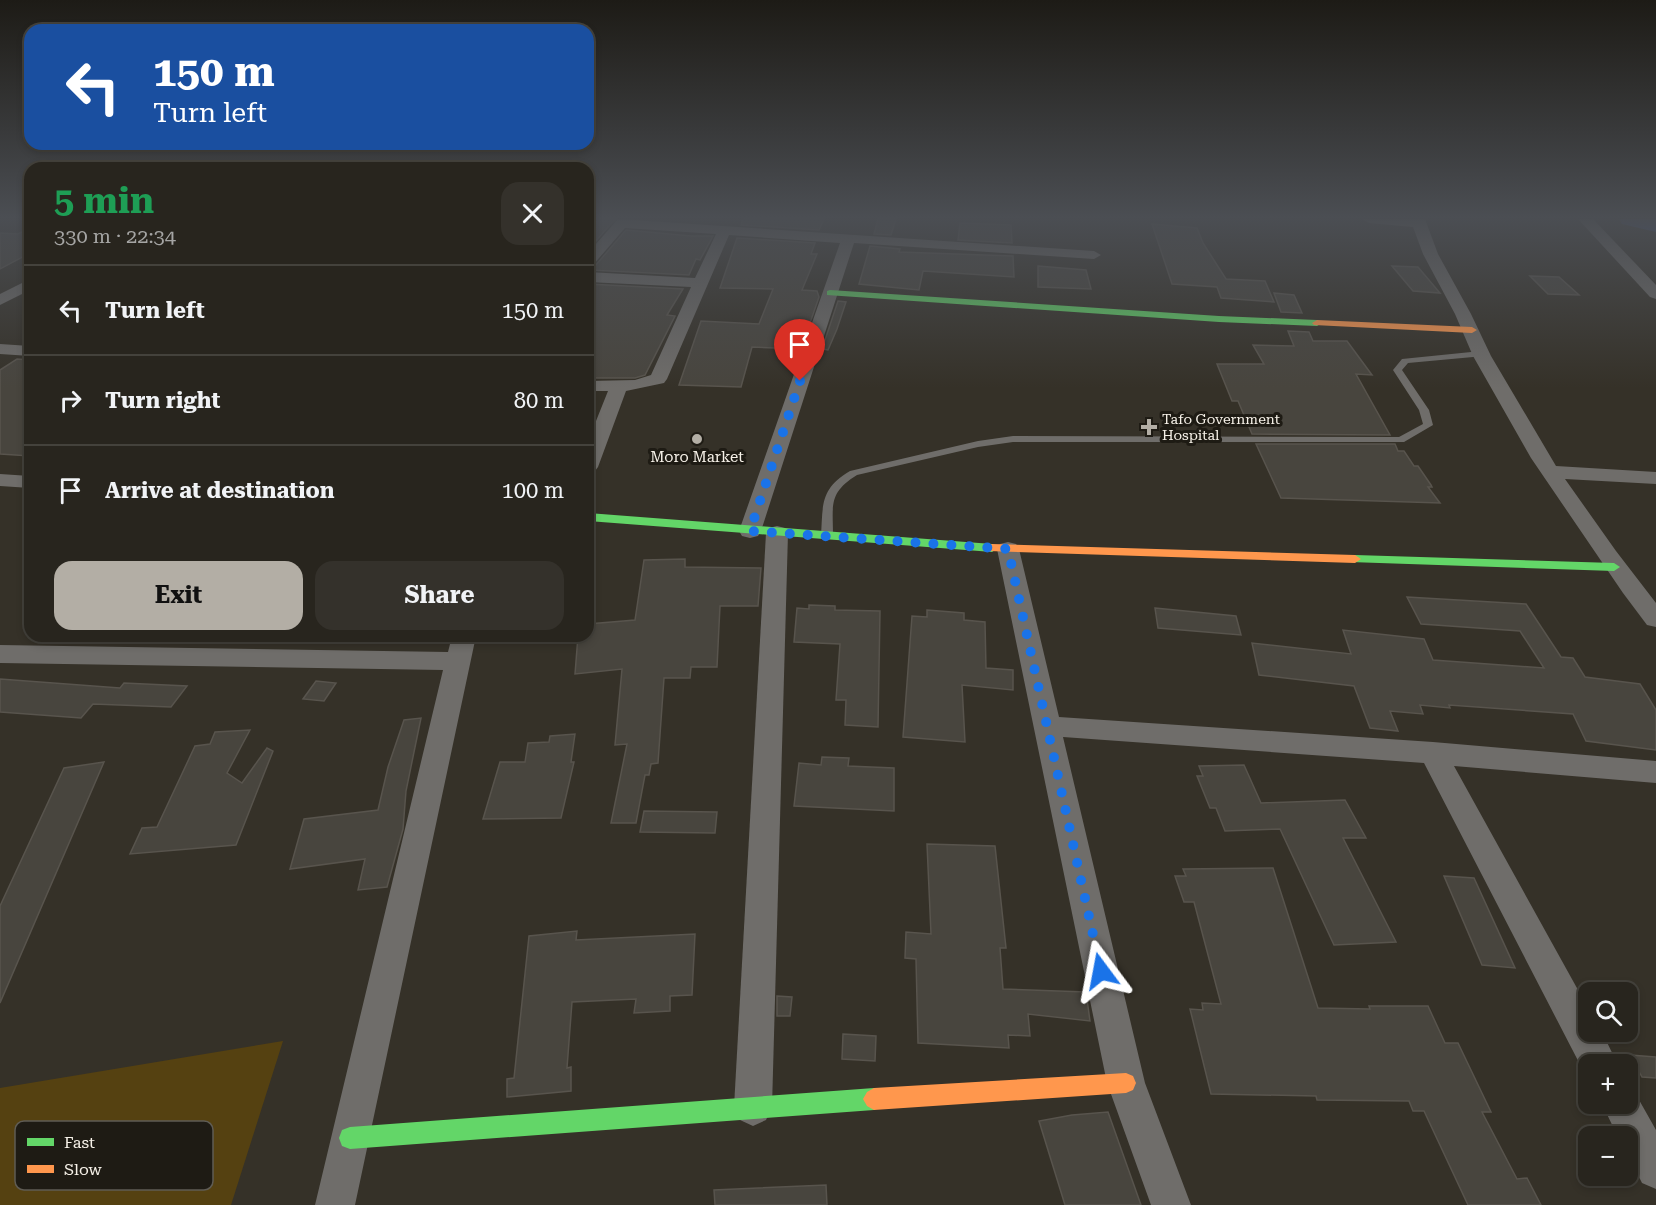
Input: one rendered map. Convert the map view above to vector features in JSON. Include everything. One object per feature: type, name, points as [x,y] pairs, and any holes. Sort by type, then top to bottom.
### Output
[{"type":"street","points":[[594,386],[635,385],[658,379],[704,275]]},
{"type":"street","points":[[753,1107],[764,532],[836,275]]},
{"type":"street","points":[[1442,275],[1472,330],[1481,354],[1550,472],[1614,567],[1656,620]]},
{"type":"street","points":[[1638,275],[1656,294]]},
{"type":"street","points":[[594,277],[701,283]]},
{"type":"street","points":[[0,300],[24,287]]},
{"type":"street","points":[[830,293],[1219,320],[1472,330]]},
{"type":"street","points":[[0,349],[24,351]]},
{"type":"street","points":[[594,451],[619,385]]},
{"type":"street","points":[[1550,472],[1656,478]]},
{"type":"street","points":[[594,518],[1008,549],[1614,567]]},
{"type":"street","points":[[1008,549],[1126,1083],[1171,1205]]},
{"type":"street","points":[[0,654],[461,648],[335,1205]]},
{"type":"street","points":[[1046,726],[1433,753],[1656,772]]},
{"type":"street","points":[[1433,753],[1594,1054]]},
{"type":"street","points":[[350,1138],[753,1107],[1126,1083]]},
{"type":"street","points":[[1626,1114],[1656,1169]]},
{"type":"lane","points":[[827,536],[830,492],[840,480],[854,473],[978,444],[1013,439],[1401,440],[1428,425],[1424,410],[1397,370],[1405,361],[1481,354]]},
{"type":"shaded area","points":[[283,1041],[231,1205],[0,1205],[0,1088]]},
{"type":"building","points":[[724,275],[808,275],[802,290],[817,291],[819,297],[801,349],[752,347],[741,387],[679,385],[701,321],[759,324],[773,289],[720,288]]},
{"type":"building","points":[[862,275],[922,275],[919,290],[859,284]]},
{"type":"building","points":[[987,275],[1014,275],[1014,277]]},
{"type":"building","points":[[1038,275],[1087,275],[1091,289],[1038,287]]},
{"type":"building","points":[[1169,275],[1224,275],[1226,279],[1265,281],[1274,302],[1221,298],[1217,287],[1172,284]]},
{"type":"building","points":[[1400,275],[1425,275],[1440,293],[1413,291]]},
{"type":"building","points":[[1530,276],[1559,277],[1579,295],[1548,294]]},
{"type":"building","points":[[594,284],[683,289],[667,315],[675,316],[645,375],[635,378],[594,378]]},
{"type":"building","points":[[1274,293],[1294,295],[1302,313],[1281,312]]},
{"type":"building","points":[[838,301],[846,302],[828,350],[822,349]]},
{"type":"building","name":"Tafo Government Hospital","points":[[1288,331],[1309,332],[1313,341],[1347,341],[1372,375],[1356,374],[1390,435],[1252,434],[1238,401],[1232,401],[1217,364],[1264,364],[1253,345],[1294,346]]},
{"type":"building","points":[[17,359],[24,360],[24,456],[0,454],[0,370]]},
{"type":"building","points":[[1256,444],[1395,444],[1398,451],[1404,451],[1414,466],[1418,466],[1432,487],[1428,487],[1440,503],[1281,498]]},
{"type":"building","points":[[685,559],[685,567],[761,568],[758,606],[720,606],[717,667],[691,667],[690,678],[664,678],[658,763],[651,764],[649,775],[645,775],[636,823],[611,823],[627,744],[615,745],[622,669],[575,674],[578,642],[594,642],[594,623],[635,620],[644,560]]},
{"type":"building","points":[[1407,597],[1526,604],[1561,657],[1573,658],[1585,677],[1640,684],[1656,710],[1656,750],[1586,741],[1573,714],[1420,705],[1423,714],[1390,711],[1398,731],[1370,728],[1354,686],[1259,675],[1252,643],[1351,654],[1343,630],[1424,639],[1433,660],[1544,668],[1520,631],[1421,624]]},
{"type":"building","points":[[809,605],[835,606],[835,610],[880,611],[878,727],[845,725],[846,700],[836,700],[840,644],[794,642],[797,608],[809,609]]},
{"type":"building","points":[[1155,608],[1236,616],[1241,635],[1158,628]]},
{"type":"building","points":[[927,610],[964,613],[964,620],[985,622],[986,668],[1013,670],[1013,690],[962,685],[965,742],[903,737],[912,616],[927,617]]},
{"type":"building","points":[[0,679],[120,688],[124,683],[187,686],[171,707],[93,704],[81,718],[0,712]]},
{"type":"building","points":[[316,681],[336,683],[324,701],[303,699]]},
{"type":"building","points":[[421,718],[406,791],[403,829],[387,887],[358,890],[365,859],[290,869],[304,819],[378,810],[388,767],[404,720]]},
{"type":"building","points":[[250,730],[227,773],[242,783],[267,748],[273,751],[236,845],[130,854],[142,828],[157,827],[195,746],[210,744],[215,732]]},
{"type":"building","points":[[575,734],[571,762],[574,762],[561,818],[483,819],[500,762],[525,762],[528,743],[549,742],[550,736]]},
{"type":"building","points":[[822,757],[849,758],[848,766],[894,768],[894,811],[794,806],[799,763],[821,765]]},
{"type":"building","points":[[104,762],[0,1003],[0,906],[64,768]]},
{"type":"building","points":[[1244,765],[1261,803],[1345,800],[1366,838],[1343,838],[1396,942],[1334,945],[1280,829],[1225,831],[1216,808],[1210,808],[1197,776],[1203,776],[1199,766]]},
{"type":"building","points":[[644,811],[717,812],[715,833],[640,832]]},
{"type":"building","points":[[927,844],[995,846],[1006,948],[1000,948],[1003,989],[1086,992],[1090,1021],[1028,1014],[1030,1036],[1008,1035],[1009,1048],[918,1043],[916,959],[905,958],[906,932],[931,934]]},
{"type":"building","points":[[1273,868],[1318,1008],[1370,1009],[1369,1006],[1428,1006],[1445,1043],[1458,1043],[1491,1112],[1482,1112],[1517,1179],[1527,1178],[1541,1205],[1468,1205],[1424,1111],[1413,1111],[1409,1101],[1317,1100],[1316,1096],[1211,1094],[1190,1009],[1203,1010],[1202,1003],[1221,1004],[1194,902],[1184,902],[1175,876],[1186,876],[1183,869]]},
{"type":"building","points":[[1444,876],[1474,878],[1515,968],[1482,965]]},
{"type":"building","points":[[577,931],[576,940],[695,934],[692,995],[670,996],[670,1011],[634,1013],[636,999],[572,1002],[567,1068],[571,1067],[571,1091],[507,1097],[507,1079],[514,1078],[529,936]]},
{"type":"building","points":[[777,996],[792,997],[790,1016],[777,1016]]},
{"type":"building","points":[[843,1034],[876,1036],[875,1061],[842,1059]]},
{"type":"building","points":[[1638,1056],[1656,1057],[1656,1078],[1642,1077],[1638,1070]]},
{"type":"building","points":[[1108,1112],[1141,1205],[1065,1205],[1039,1121]]},
{"type":"building","points":[[826,1185],[827,1205],[715,1205],[714,1190]]},
{"type":"traffic: fast","points":[[830,293],[1219,319],[1317,323]]},
{"type":"traffic: fast","points":[[594,517],[992,548]]},
{"type":"traffic: fast","points":[[1355,559],[1614,567]]},
{"type":"traffic: fast","points":[[350,1138],[874,1099]]},
{"type":"traffic: slow","points":[[1317,323],[1472,330]]},
{"type":"traffic: slow","points":[[992,548],[1355,559]]},
{"type":"traffic: slow","points":[[874,1099],[1126,1083]]},
{"type":"place","name":"Tafo Government Hospital","points":[[1149,427]]},
{"type":"place","name":"Moro Market","points":[[697,439]]},
{"type":"route","points":[[800,381],[750,531],[1008,549],[1101,971]]}]
